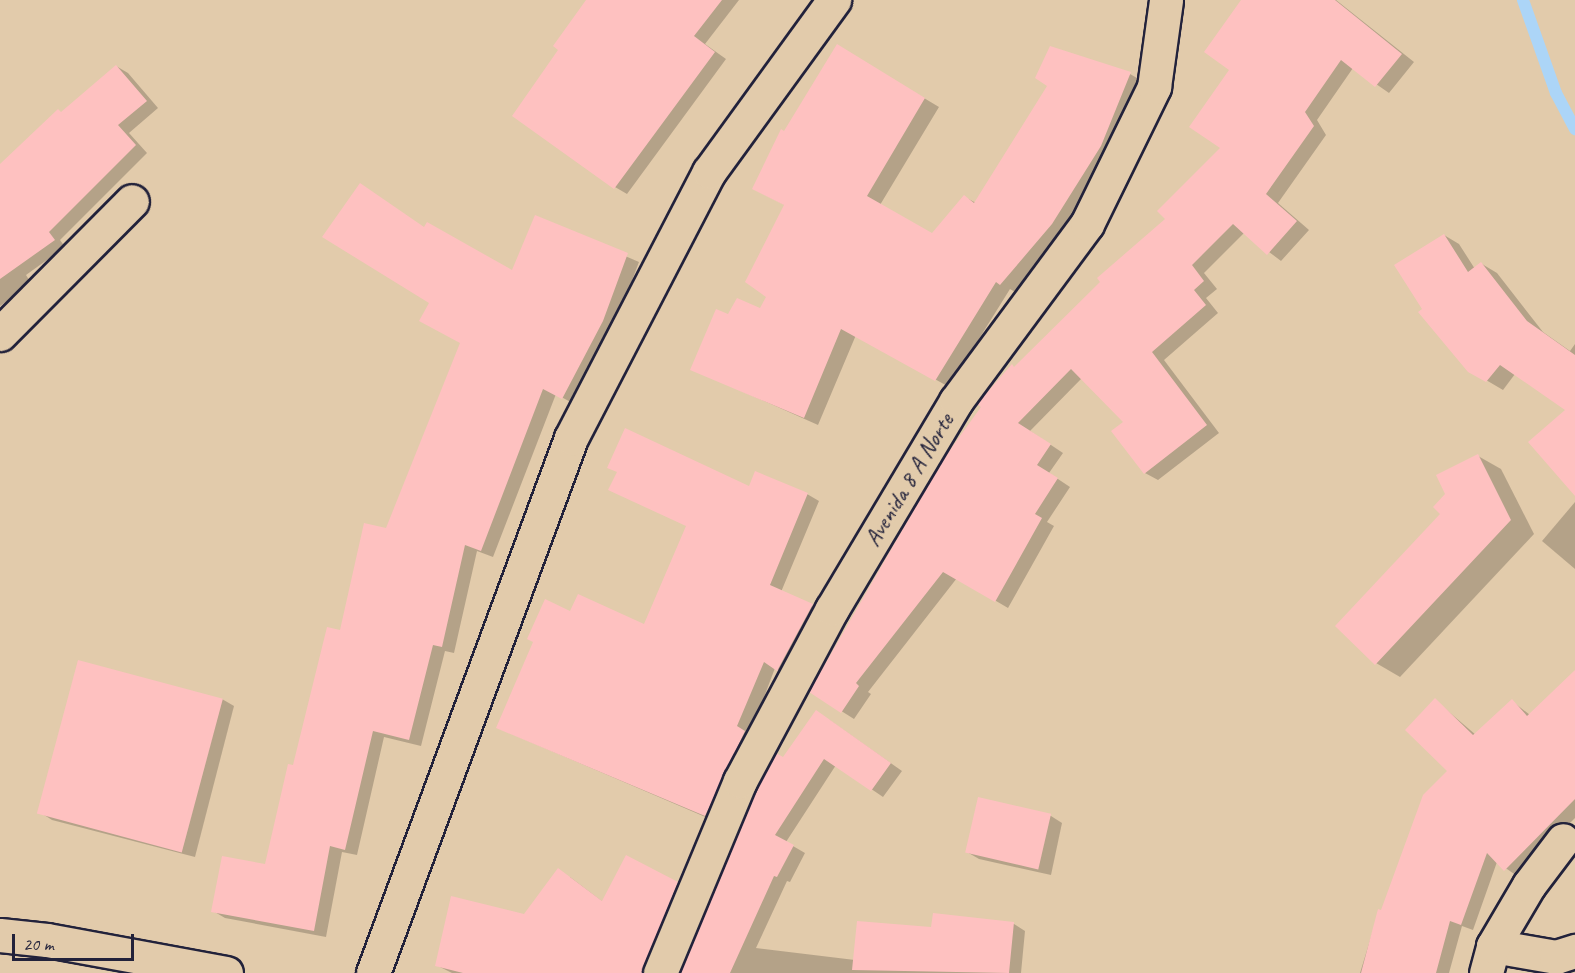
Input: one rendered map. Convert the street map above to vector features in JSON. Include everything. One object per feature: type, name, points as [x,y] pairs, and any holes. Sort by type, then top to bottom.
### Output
[{"type":"street","points":[[373,973],[571,438],[709,172],[834,0]]},
{"type":"street","name":"Avenida 8 A Norte","points":[[660,973],[740,781],[832,609],[956,401],[1087,224],[1154,87],[1166,0]]},
{"type":"street","points":[[0,334],[132,201]]},
{"type":"street","points":[[1489,960],[1529,885],[1563,840]]},
{"type":"street","points":[[0,935],[47,940],[226,973]]},
{"type":"street","points":[[1489,960],[1556,957],[1575,951]]},
{"type":"building","points":[[586,0],[722,0],[694,36],[715,52],[614,189],[512,116],[558,50],[553,46]]},
{"type":"building","points":[[1241,0],[1335,0],[1402,54],[1375,87],[1341,60],[1305,112],[1314,126],[1266,194],[1297,221],[1267,255],[1233,224],[1192,265],[1204,281],[1194,290],[1206,305],[1152,352],[1207,425],[1144,474],[1111,431],[1123,422],[1071,369],[1018,423],[1051,444],[1037,465],[1058,478],[1035,514],[1042,518],[995,602],[943,572],[856,683],[859,686],[841,713],[809,692],[942,461],[981,407],[977,404],[1012,364],[1014,367],[1100,282],[1097,278],[1165,219],[1157,211],[1220,148],[1189,127],[1229,70],[1204,52]]},
{"type":"building","points":[[837,44],[925,98],[867,196],[932,233],[964,195],[974,203],[1047,86],[1035,78],[1050,46],[1131,72],[1101,146],[1052,224],[1000,285],[996,282],[935,381],[841,329],[804,418],[690,370],[716,309],[728,314],[737,298],[760,308],[766,297],[745,282],[784,205],[752,189],[781,129],[784,131]]},
{"type":"building","points":[[116,65],[147,101],[118,125],[136,145],[49,232],[55,240],[0,279],[0,164],[58,109],[61,112]]},
{"type":"building","points":[[360,183],[424,227],[427,222],[512,270],[535,215],[628,253],[603,321],[562,399],[543,389],[481,551],[465,545],[442,647],[433,645],[409,740],[373,731],[345,850],[330,846],[314,931],[211,912],[222,856],[265,864],[288,764],[293,765],[327,627],[340,630],[364,523],[386,528],[460,343],[419,321],[429,303],[322,237]]},
{"type":"building","points":[[1444,234],[1468,272],[1481,262],[1527,321],[1575,355],[1575,496],[1528,442],[1565,410],[1500,365],[1486,382],[1468,372],[1418,312],[1422,309],[1394,265]]},
{"type":"building","points":[[625,428],[749,486],[755,471],[808,493],[770,585],[813,604],[777,671],[764,662],[737,726],[745,731],[705,816],[496,728],[533,642],[527,639],[545,599],[570,611],[578,594],[644,624],[686,526],[608,490],[617,472],[607,468]]},
{"type":"building","points":[[1478,454],[1511,520],[1375,665],[1335,626],[1440,514],[1433,507],[1445,494],[1436,475]]},
{"type":"building","points":[[78,660],[223,699],[182,852],[37,814]]},
{"type":"building","points":[[1575,670],[1575,799],[1504,871],[1487,853],[1461,925],[1450,921],[1436,973],[1361,973],[1378,909],[1381,910],[1423,795],[1447,771],[1405,730],[1435,698],[1473,735],[1512,699],[1527,716]]},
{"type":"building","points":[[816,710],[891,763],[871,791],[824,759],[775,835],[794,845],[777,877],[774,876],[730,973],[680,973],[757,789],[776,753],[783,757]]},
{"type":"building","points":[[978,797],[1051,814],[1038,869],[965,853]]},
{"type":"building","points":[[626,855],[678,882],[642,973],[463,973],[435,966],[451,896],[524,914],[558,868],[602,901]]},
{"type":"building","points":[[933,913],[1014,922],[1009,973],[852,970],[857,921],[931,927]]},
{"type":"waterway","points":[[1523,0],[1556,93],[1575,129]]}]
